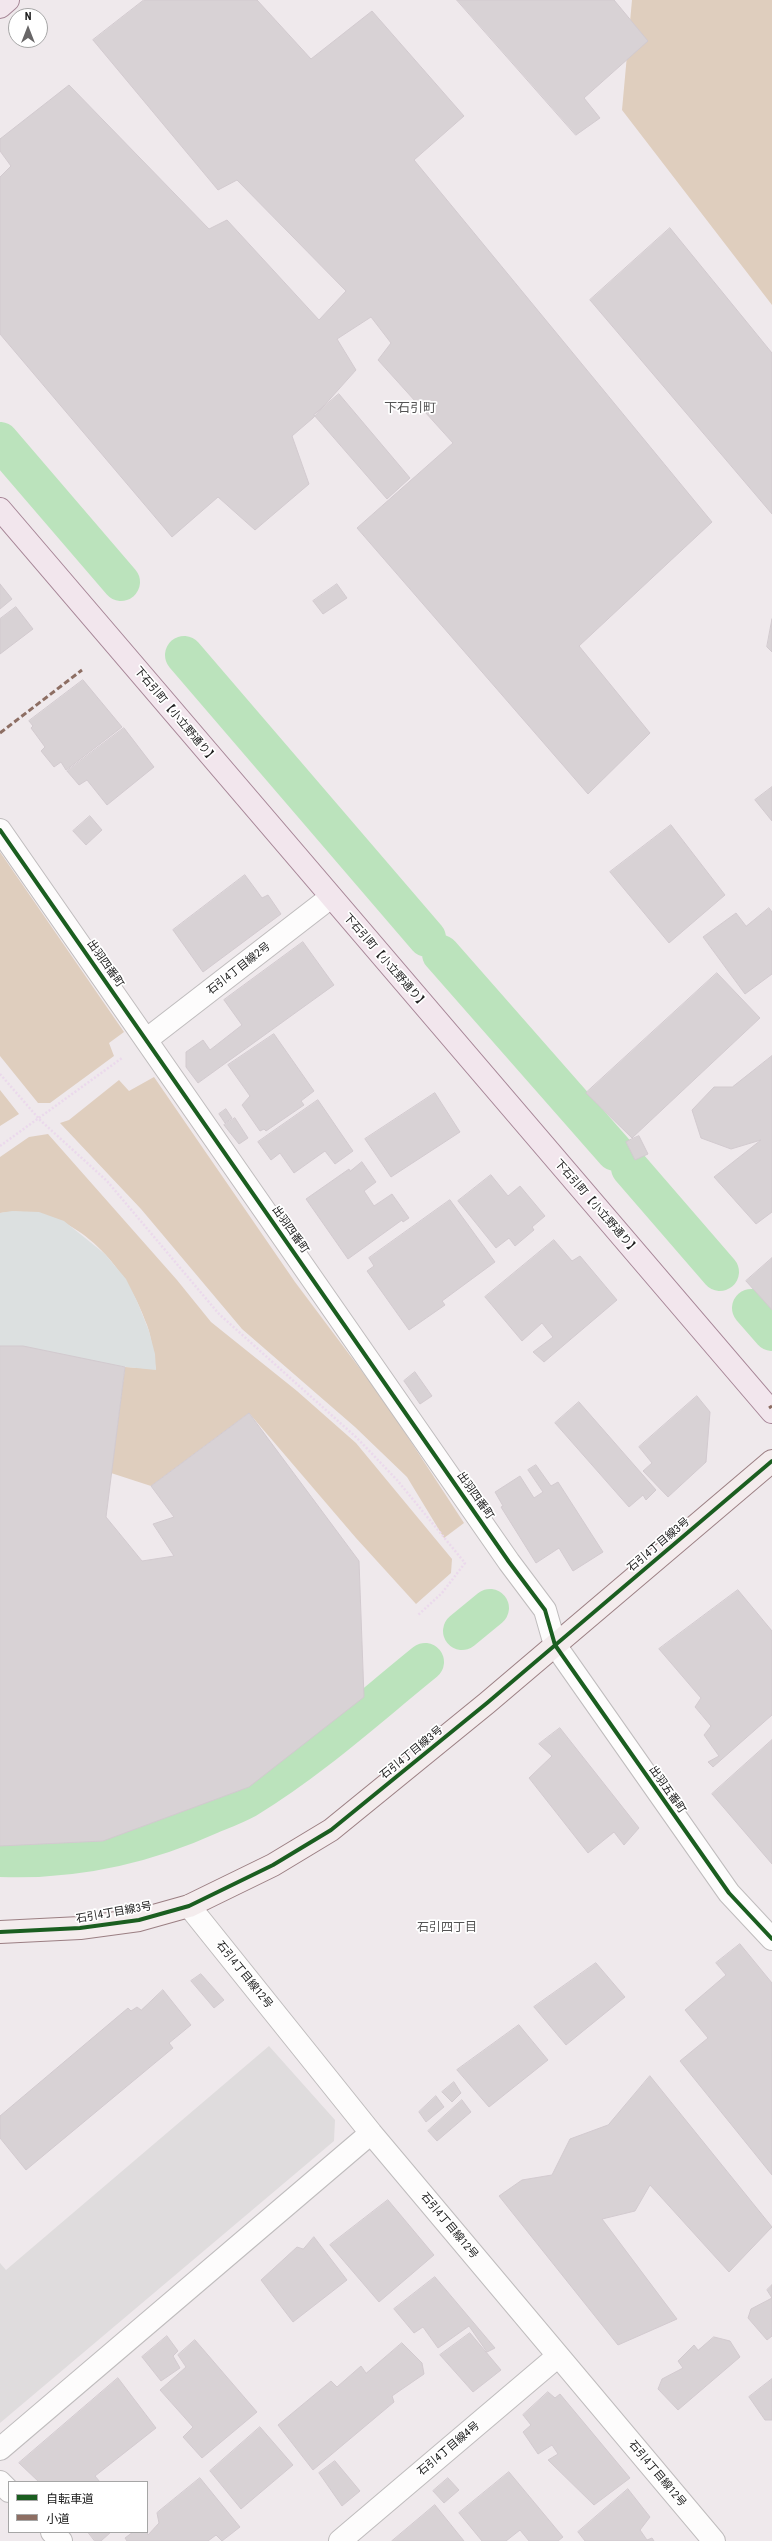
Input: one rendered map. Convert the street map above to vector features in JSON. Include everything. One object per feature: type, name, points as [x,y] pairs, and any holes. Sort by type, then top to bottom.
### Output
[{"type":"main road","points":[[0,8],[8,0]]},
{"type":"main road","name":"下石引町【小立野通り】","points":[[0,509],[772,1412]]},
{"type":"street","name":"出羽四番町","points":[[0,830],[509,1562],[545,1610],[555,1645]]},
{"type":"street","name":"石引4丁目線2号","points":[[146,1040],[331,897]]},
{"type":"street","name":"石引4丁目線3号","points":[[0,1932],[80,1928],[139,1920],[189,1906],[273,1865],[331,1830],[555,1645],[772,1461]]},
{"type":"street","name":"出羽五番町","points":[[555,1645],[729,1893],[772,1939]]},
{"type":"street","name":"石引4丁目線12号","points":[[189,1906],[370,2133],[714,2541]]},
{"type":"street","points":[[0,2448],[370,2133]]},
{"type":"street","name":"石引4丁目線4号","points":[[340,2541],[558,2356]]},
{"type":"street","points":[[0,2482],[8,2490]]},
{"type":"street","points":[[53,2533],[61,2541]]},
{"type":"path","points":[[0,1146],[40,1120],[146,1040]]},
{"type":"path","points":[[0,1074],[40,1120],[107,1181],[219,1314],[357,1438],[387,1469],[465,1563],[442,1594],[417,1616]]},
{"type":"shaded area","points":[[632,0],[772,0],[772,305],[622,110]]},
{"type":"shaded area","points":[[0,852],[124,1032],[109,1043],[114,1056],[50,1103],[38,1103],[0,1056]]},
{"type":"shaded area","points":[[154,1077],[295,1282],[385,1402],[464,1523],[444,1538],[407,1477],[355,1427],[242,1329],[141,1209],[60,1123],[69,1120],[119,1080],[129,1091]]},
{"type":"shaded area","points":[[0,1090],[19,1114],[0,1126]]},
{"type":"shaded area","points":[[48,1134],[177,1280],[211,1322],[297,1391],[356,1443],[452,1559],[451,1573],[416,1604],[356,1538],[249,1413],[151,1486],[111,1473],[125,1367],[156,1369],[149,1330],[137,1302],[125,1280],[110,1259],[92,1242],[72,1227],[50,1217],[26,1212],[0,1213],[0,1157],[29,1137]]},
{"type":"shaded area","points":[[12,1211],[39,1212],[64,1221],[105,1254],[126,1279],[137,1301],[149,1331],[155,1354],[156,1370],[0,1354],[0,1213]]},
{"type":"shaded area","points":[[269,2046],[335,2120],[334,2141],[0,2423],[0,2263],[6,2270]]},
{"type":"building","points":[[144,0],[257,0],[311,59],[372,11],[464,116],[414,160],[712,522],[579,646],[650,733],[588,794],[357,528],[453,443],[378,360],[391,343],[371,317],[337,339],[356,370],[313,418],[292,436],[309,484],[255,530],[218,497],[172,537],[0,334],[0,177],[11,166],[0,151],[0,139],[69,85],[209,229],[227,220],[319,320],[346,291],[237,180],[218,190],[93,40]]},
{"type":"building","points":[[457,0],[614,0],[648,41],[584,98],[600,118],[576,135]]},
{"type":"building","points":[[670,228],[772,353],[772,514],[590,300]]},
{"type":"building","points":[[339,394],[410,478],[387,499],[314,415]]},
{"type":"building","points":[[0,584],[12,599],[0,609]]},
{"type":"building","points":[[337,584],[347,598],[323,614],[313,601]]},
{"type":"building","points":[[16,607],[33,629],[0,654],[0,619]]},
{"type":"building","points":[[772,619],[772,652],[767,647]]},
{"type":"building","points":[[83,680],[122,727],[66,770],[61,762],[54,767],[41,751],[45,747],[31,728],[33,726],[29,721]]},
{"type":"building","points":[[124,728],[154,767],[107,805],[87,780],[79,785],[67,771]]},
{"type":"building","points":[[772,787],[772,821],[755,800]]},
{"type":"building","points":[[90,816],[102,830],[86,845],[73,831]]},
{"type":"building","points":[[671,825],[725,895],[669,943],[610,872]]},
{"type":"building","points":[[245,875],[262,898],[268,895],[281,914],[203,972],[173,930]]},
{"type":"building","points":[[769,908],[772,912],[772,974],[745,994],[703,937],[736,913],[746,926]]},
{"type":"building","points":[[303,942],[334,985],[198,1083],[186,1067],[186,1052],[203,1040],[210,1050],[242,1025],[224,1000]]},
{"type":"building","points":[[717,973],[760,1018],[632,1138],[586,1093]]},
{"type":"building","points":[[274,1034],[314,1091],[301,1101],[304,1105],[266,1131],[264,1129],[260,1131],[242,1105],[250,1096],[228,1065]]},
{"type":"building","points":[[772,1056],[772,1212],[756,1224],[714,1177],[761,1140],[731,1149],[701,1138],[692,1110],[714,1087],[732,1087]]},
{"type":"building","points":[[435,1093],[460,1132],[391,1177],[365,1139]]},
{"type":"building","points":[[318,1100],[353,1151],[335,1164],[325,1151],[294,1173],[280,1153],[271,1160],[258,1142]]},
{"type":"building","points":[[226,1109],[232,1118],[225,1123],[219,1114]]},
{"type":"building","points":[[235,1118],[248,1138],[239,1144],[224,1125]]},
{"type":"building","points":[[639,1136],[648,1154],[635,1160],[626,1142]]},
{"type":"building","points":[[362,1162],[376,1182],[364,1191],[374,1206],[392,1194],[409,1218],[403,1222],[402,1220],[348,1259],[306,1199],[349,1169],[350,1171]]},
{"type":"building","points":[[491,1175],[508,1196],[520,1186],[545,1216],[532,1227],[534,1230],[515,1246],[509,1238],[496,1248],[458,1201]]},
{"type":"building","points":[[450,1200],[495,1262],[442,1301],[445,1305],[409,1330],[367,1271],[374,1266],[369,1258]]},
{"type":"building","points":[[554,1240],[572,1261],[580,1256],[617,1300],[544,1362],[533,1352],[553,1337],[542,1323],[522,1341],[485,1297]]},
{"type":"building","points":[[772,1258],[772,1310],[746,1281]]},
{"type":"building","points":[[0,1346],[23,1346],[125,1367],[106,1517],[142,1561],[174,1556],[153,1524],[174,1517],[151,1486],[249,1413],[359,1561],[364,1697],[249,1787],[103,1841],[0,1846]]},
{"type":"building","points":[[415,1372],[432,1396],[420,1404],[404,1381]]},
{"type":"building","points":[[697,1396],[710,1412],[706,1462],[668,1497],[643,1471],[652,1463],[639,1447]]},
{"type":"building","points":[[579,1402],[656,1490],[646,1500],[643,1495],[629,1507],[555,1423]]},
{"type":"building","points":[[536,1465],[551,1486],[558,1482],[603,1552],[573,1571],[559,1548],[536,1563],[501,1507],[503,1506],[495,1492],[520,1476],[534,1498],[543,1492],[528,1470]]},
{"type":"building","points":[[738,1590],[772,1631],[772,1715],[713,1767],[708,1762],[719,1756],[704,1735],[711,1726],[695,1707],[701,1698],[659,1649]]},
{"type":"building","points":[[560,1728],[639,1828],[624,1845],[614,1832],[588,1853],[529,1778],[552,1756],[539,1744]]},
{"type":"building","points":[[772,1740],[772,1864],[712,1794]]},
{"type":"building","points":[[740,1944],[772,1983],[772,2175],[680,2061],[708,2038],[685,2010],[726,1975],[716,1963]]},
{"type":"building","points":[[596,1963],[625,1997],[566,2045],[534,2007]]},
{"type":"building","points":[[201,1974],[224,2000],[214,2008],[191,1981]]},
{"type":"building","points":[[163,1990],[191,2025],[169,2043],[173,2048],[26,2170],[0,2138],[0,2116],[128,2008],[131,2011],[137,2007],[141,2010]]},
{"type":"building","points":[[519,2025],[548,2060],[489,2107],[457,2070]]},
{"type":"building","points":[[650,2076],[772,2227],[729,2272],[650,2185],[635,2211],[602,2219],[677,2319],[618,2345],[499,2196],[522,2180],[552,2175],[570,2139],[608,2125]]},
{"type":"building","points":[[454,2082],[461,2093],[452,2102],[442,2092]]},
{"type":"building","points":[[436,2096],[444,2107],[426,2122],[419,2112]]},
{"type":"building","points":[[462,2100],[471,2112],[437,2141],[428,2131]]},
{"type":"building","points":[[388,2200],[434,2255],[379,2302],[330,2245]]},
{"type":"building","points":[[314,2237],[347,2280],[293,2322],[261,2280],[297,2247],[303,2249]]},
{"type":"building","points":[[435,2277],[495,2348],[487,2352],[469,2326],[438,2348],[423,2327],[414,2333],[394,2309]]},
{"type":"building","points":[[772,2285],[772,2298],[767,2290]]},
{"type":"building","points":[[772,2298],[772,2336],[767,2340],[748,2318],[751,2309]]},
{"type":"building","points":[[470,2333],[501,2370],[473,2392],[440,2355]]},
{"type":"building","points":[[167,2336],[178,2351],[173,2356],[180,2368],[161,2381],[142,2357]]},
{"type":"building","points":[[714,2337],[730,2341],[740,2357],[678,2410],[658,2389],[662,2379],[683,2368],[678,2361],[694,2345],[698,2350]]},
{"type":"building","points":[[195,2340],[257,2412],[202,2458],[183,2437],[193,2427],[160,2390],[186,2367],[178,2355]]},
{"type":"building","points":[[402,2343],[422,2363],[424,2374],[392,2396],[394,2402],[313,2470],[278,2425],[331,2381],[337,2387],[361,2366],[366,2373]]},
{"type":"building","points":[[118,2378],[156,2428],[95,2476],[99,2481],[38,2481],[19,2463]]},
{"type":"building","points":[[772,2379],[772,2420],[765,2420],[749,2397]]},
{"type":"building","points":[[548,2392],[555,2398],[560,2394],[630,2478],[594,2505],[548,2460],[558,2454],[552,2445],[538,2454],[523,2432],[531,2425],[523,2415]]},
{"type":"building","points":[[260,2427],[293,2465],[241,2509],[210,2471]]},
{"type":"building","points":[[335,2461],[360,2491],[342,2506],[319,2473]]},
{"type":"building","points":[[509,2472],[563,2537],[558,2541],[529,2541],[520,2530],[506,2541],[482,2541],[459,2513]]},
{"type":"building","points":[[200,2478],[240,2527],[222,2541],[216,2535],[208,2541],[127,2541],[125,2538],[132,2533],[147,2533],[148,2535],[159,2523],[157,2513]]},
{"type":"building","points":[[448,2478],[459,2490],[444,2503],[433,2491]]},
{"type":"building","points":[[628,2489],[650,2517],[640,2530],[647,2540],[652,2538],[654,2541],[585,2541],[578,2532]]},
{"type":"building","points":[[435,2505],[464,2541],[392,2541]]},
{"type":"building","points":[[89,2533],[110,2533],[101,2541],[95,2541]]},
{"type":"waterway","points":[[0,441],[121,582]]},
{"type":"waterway","points":[[184,655],[427,938]]},
{"type":"waterway","points":[[441,954],[615,1152]]},
{"type":"waterway","points":[[630,1168],[720,1272]]},
{"type":"waterway","points":[[751,1308],[772,1332]]},
{"type":"waterway","points":[[462,1631],[490,1608]]},
{"type":"waterway","points":[[0,1858],[55,1857],[82,1854],[135,1843],[186,1826],[247,1799],[294,1768],[425,1662]]},
{"type":"marked path","points":[[0,733],[82,670]]},
{"type":"cycle path","points":[[0,830],[509,1562],[545,1610],[555,1645],[729,1893],[772,1939]]},
{"type":"cycle path","points":[[0,1932],[80,1928],[139,1920],[189,1906],[273,1865],[331,1830],[487,1703],[772,1461]]},
{"type":"district","name":"下石引町","points":[[410,409]]},
{"type":"district","name":"石引四丁目","points":[[447,1928]]}]
